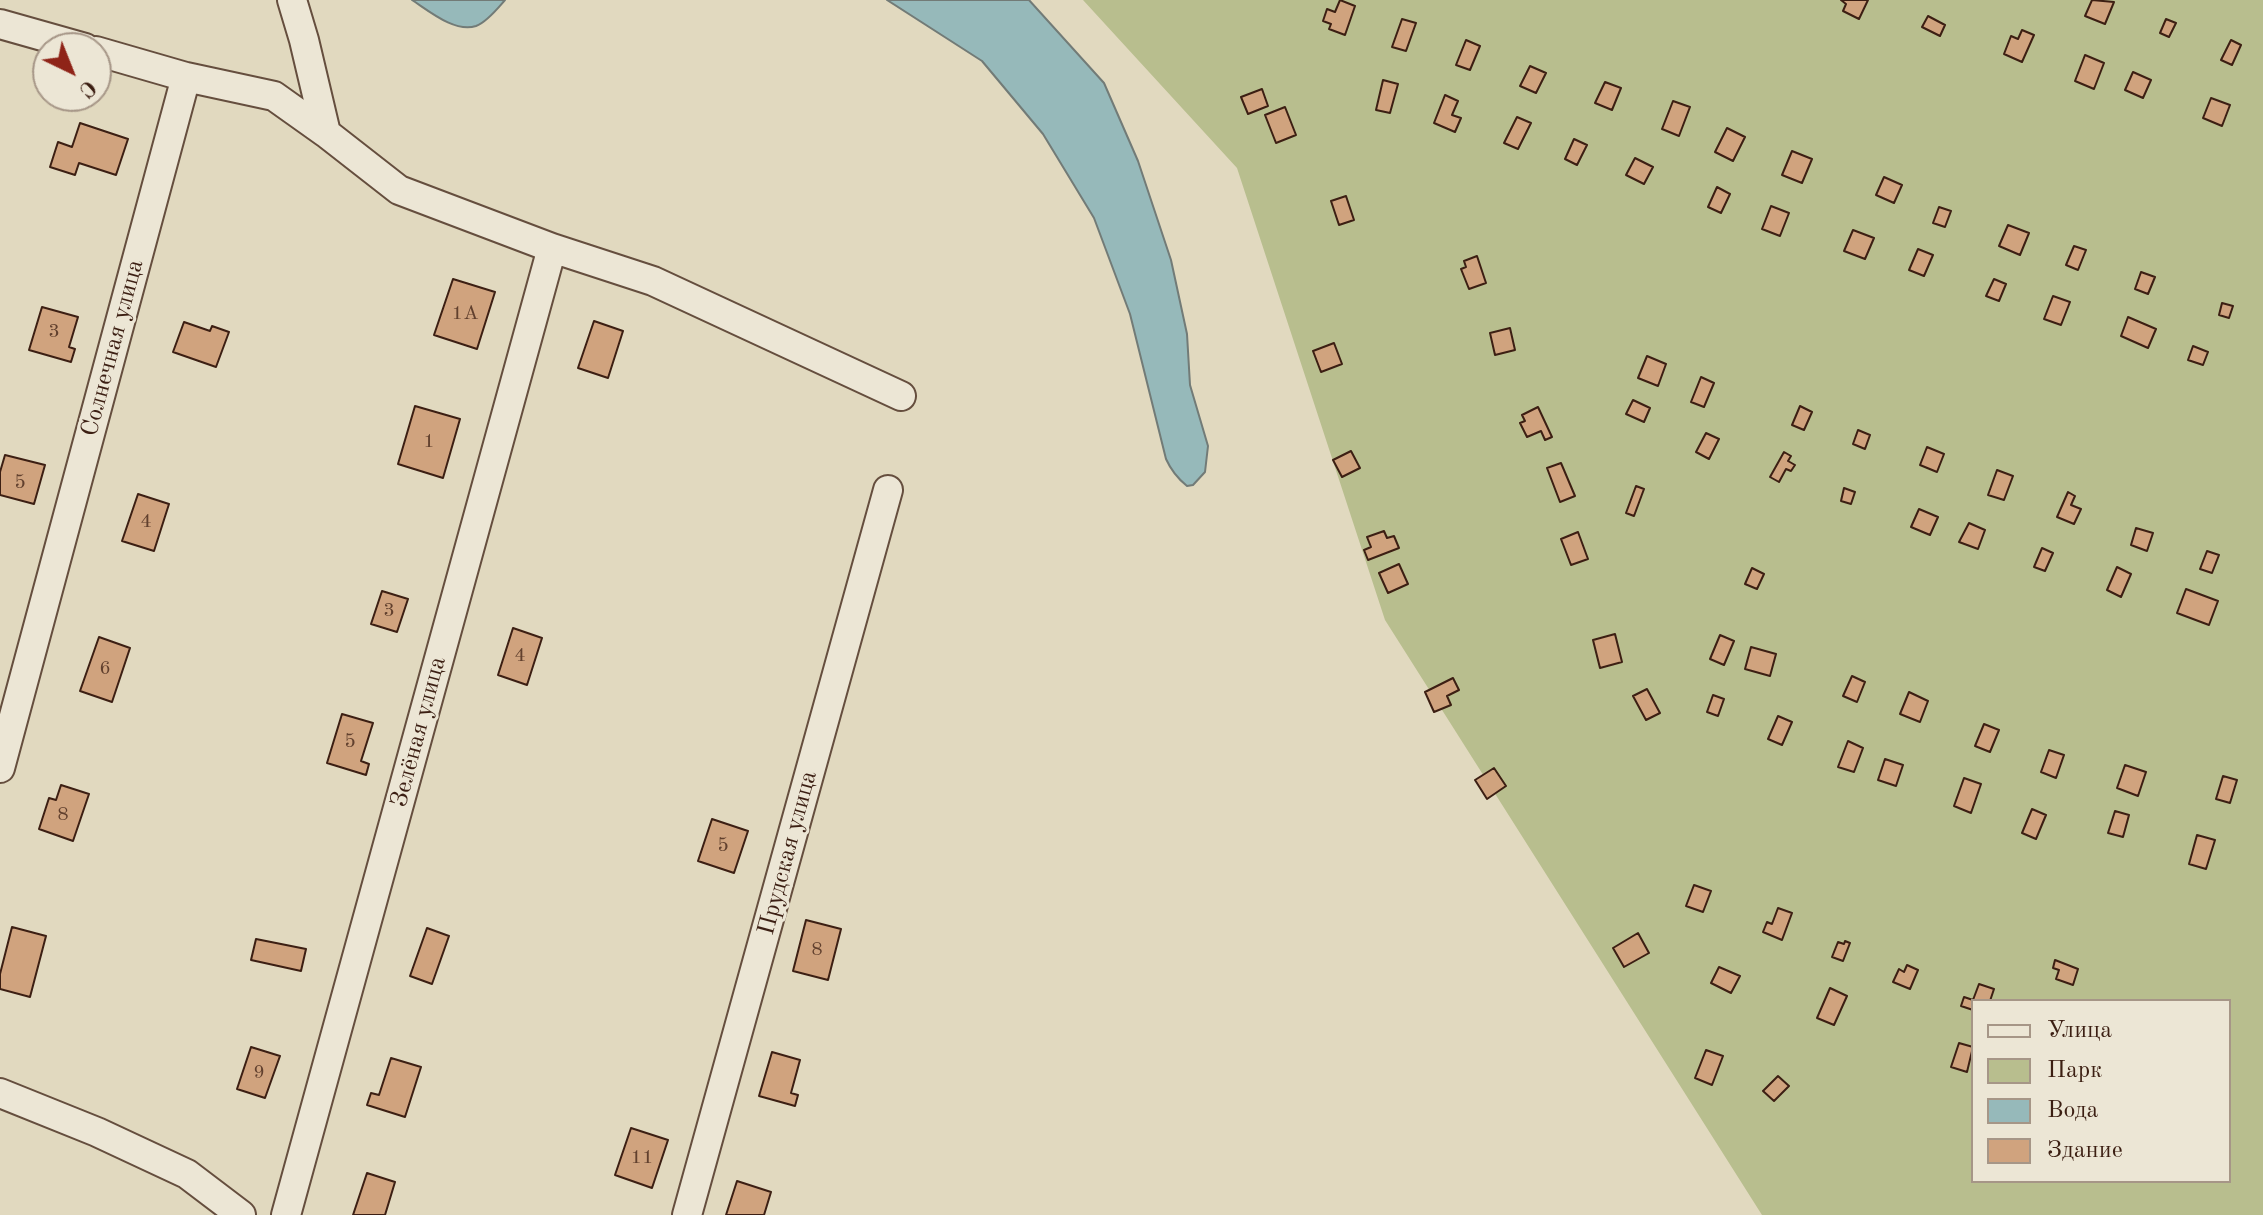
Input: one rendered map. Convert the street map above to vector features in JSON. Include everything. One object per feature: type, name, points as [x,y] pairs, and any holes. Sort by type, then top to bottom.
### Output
[{"type":"street","points":[[292,0],[326,133]]},
{"type":"street","points":[[0,24],[32,33]]},
{"type":"street","points":[[112,56],[186,77],[274,96],[399,190],[552,248],[653,281],[901,396]]},
{"type":"street","name":"Солнечная улица","points":[[0,768],[186,77]]},
{"type":"street","name":"Зелёная улица","points":[[286,1215],[552,248]]},
{"type":"street","name":"Прудская улица","points":[[687,1215],[888,490]]},
{"type":"street","points":[[0,1093],[97,1132],[187,1174],[241,1215]]},
{"type":"green space","points":[[1083,0],[2263,0],[2263,1215],[1762,1215],[1385,620],[1237,168]]},
{"type":"water","points":[[412,0],[505,0],[484,21],[468,27],[442,20]]},
{"type":"water","points":[[887,0],[1029,0],[1104,83],[1138,161],[1171,260],[1187,334],[1190,385],[1208,446],[1205,472],[1193,485],[1187,486],[1180,480],[1166,459],[1130,314],[1094,218],[1043,134],[982,61]]},
{"type":"building","points":[[1340,0],[1355,6],[1345,35],[1329,29],[1331,24],[1323,21],[1327,9],[1335,12]]},
{"type":"building","points":[[1841,0],[1868,0],[1859,19],[1843,11],[1846,4]]},
{"type":"building","points":[[2092,0],[2114,2],[2105,24],[2085,16]]},
{"type":"building","points":[[1928,16],[1945,25],[1940,36],[1922,27]]},
{"type":"building","points":[[1402,19],[1416,23],[1406,51],[1392,47]]},
{"type":"building","points":[[2166,19],[2176,23],[2169,37],[2160,33]]},
{"type":"building","points":[[2022,30],[2034,35],[2022,62],[2004,54],[2011,36],[2018,39]]},
{"type":"building","points":[[1466,40],[1480,46],[1470,70],[1456,65]]},
{"type":"building","points":[[2231,40],[2241,45],[2232,65],[2221,60]]},
{"type":"building","points":[[2085,55],[2104,63],[2094,89],[2075,81]]},
{"type":"building","points":[[1530,66],[1546,73],[1536,93],[1520,86]]},
{"type":"building","points":[[2133,72],[2151,80],[2143,98],[2125,90]]},
{"type":"building","points":[[1383,80],[1398,84],[1390,113],[1376,110]]},
{"type":"building","points":[[1605,82],[1621,88],[1612,110],[1595,103]]},
{"type":"building","points":[[1262,89],[1268,106],[1248,114],[1241,97]]},
{"type":"building","points":[[1445,95],[1458,101],[1452,115],[1461,118],[1455,132],[1434,123]]},
{"type":"building","points":[[2211,98],[2230,105],[2222,126],[2203,118]]},
{"type":"building","points":[[1673,101],[1690,107],[1679,136],[1662,129]]},
{"type":"building","points":[[1285,107],[1296,135],[1276,143],[1265,115]]},
{"type":"building","points":[[1517,117],[1531,123],[1518,149],[1504,143]]},
{"type":"building","points":[[80,123],[128,139],[116,175],[79,163],[75,175],[50,167],[58,142],[72,147]]},
{"type":"building","points":[[1727,128],[1745,137],[1733,161],[1715,152]]},
{"type":"building","points":[[1574,139],[1587,145],[1577,165],[1565,159]]},
{"type":"building","points":[[1792,151],[1812,159],[1802,183],[1782,175]]},
{"type":"building","points":[[1635,158],[1653,167],[1644,184],[1626,175]]},
{"type":"building","points":[[1884,177],[1902,185],[1894,203],[1876,195]]},
{"type":"building","points":[[1717,187],[1730,194],[1721,213],[1708,207]]},
{"type":"building","points":[[1346,196],[1354,220],[1339,225],[1331,201]]},
{"type":"building","points":[[1771,206],[1789,213],[1780,236],[1762,229]]},
{"type":"building","points":[[1939,207],[1951,211],[1945,227],[1933,223]]},
{"type":"building","points":[[2008,225],[2029,233],[2020,255],[1999,246]]},
{"type":"building","points":[[1853,230],[1874,238],[1865,259],[1844,251]]},
{"type":"building","points":[[2074,246],[2086,250],[2078,270],[2066,265]]},
{"type":"building","points":[[1918,249],[1933,255],[1924,276],[1909,270]]},
{"type":"building","points":[[1477,256],[1486,283],[1469,289],[1461,269],[1466,267],[1464,261]]},
{"type":"building","points":[[2141,272],[2155,277],[2148,294],[2135,289]]},
{"type":"building","points":[[453,279],[495,292],[477,349],[434,335]]},
{"type":"building","points":[[1994,279],[2006,284],[1999,301],[1986,296]]},
{"type":"building","points":[[2053,296],[2070,302],[2061,325],[2044,319]]},
{"type":"building","points":[[2222,303],[2233,306],[2229,318],[2219,315]]},
{"type":"building","points":[[42,307],[78,317],[69,347],[75,349],[71,362],[29,350]]},
{"type":"building","points":[[2128,317],[2156,329],[2148,348],[2121,336]]},
{"type":"building","points":[[594,321],[623,331],[608,378],[578,368]]},
{"type":"building","points":[[184,322],[210,331],[212,326],[229,332],[216,367],[173,352]]},
{"type":"building","points":[[1510,328],[1515,350],[1495,355],[1490,333]]},
{"type":"building","points":[[1334,343],[1342,364],[1321,372],[1313,351]]},
{"type":"building","points":[[2193,346],[2208,352],[2203,365],[2188,360]]},
{"type":"building","points":[[1647,356],[1666,364],[1658,386],[1638,378]]},
{"type":"building","points":[[1701,377],[1714,383],[1704,407],[1691,402]]},
{"type":"building","points":[[1633,400],[1650,408],[1644,422],[1626,414]]},
{"type":"building","points":[[415,406],[460,419],[443,478],[398,464]]},
{"type":"building","points":[[1800,406],[1812,412],[1804,430],[1792,425]]},
{"type":"building","points":[[1538,407],[1552,437],[1545,440],[1541,431],[1527,437],[1520,423],[1525,421],[1522,415]]},
{"type":"building","points":[[1858,430],[1870,435],[1865,449],[1853,444]]},
{"type":"building","points":[[1706,433],[1719,439],[1709,459],[1696,452]]},
{"type":"building","points":[[1927,447],[1944,454],[1937,472],[1920,465]]},
{"type":"building","points":[[1351,451],[1360,468],[1342,477],[1333,460]]},
{"type":"building","points":[[1784,452],[1791,456],[1788,461],[1795,465],[1791,471],[1786,469],[1779,482],[1770,477]]},
{"type":"building","points":[[5,455],[45,465],[34,504],[0,495],[0,472]]},
{"type":"building","points":[[1561,463],[1575,496],[1560,502],[1547,468]]},
{"type":"building","points":[[1997,470],[2013,476],[2004,500],[1988,495]]},
{"type":"building","points":[[1636,486],[1644,489],[1634,516],[1626,513]]},
{"type":"building","points":[[1844,488],[1855,492],[1851,504],[1841,501]]},
{"type":"building","points":[[2068,492],[2075,496],[2071,505],[2081,509],[2074,524],[2057,517]]},
{"type":"building","points":[[138,494],[169,504],[154,551],[122,541]]},
{"type":"building","points":[[1919,509],[1938,517],[1930,535],[1911,527]]},
{"type":"building","points":[[1969,523],[1985,530],[1978,549],[1959,542]]},
{"type":"building","points":[[2136,528],[2153,533],[2147,551],[2131,545]]},
{"type":"building","points":[[1384,531],[1387,538],[1394,536],[1399,548],[1368,560],[1364,550],[1371,547],[1367,537]]},
{"type":"building","points":[[1578,532],[1588,559],[1571,565],[1561,539]]},
{"type":"building","points":[[2042,548],[2053,553],[2045,571],[2034,567]]},
{"type":"building","points":[[2207,551],[2219,555],[2212,573],[2200,569]]},
{"type":"building","points":[[1399,564],[1408,584],[1388,593],[1379,573]]},
{"type":"building","points":[[2117,567],[2131,574],[2121,597],[2107,590]]},
{"type":"building","points":[[1752,568],[1764,574],[1757,589],[1745,584]]},
{"type":"building","points":[[2186,589],[2218,601],[2209,625],[2177,613]]},
{"type":"building","points":[[382,591],[408,599],[397,632],[371,624]]},
{"type":"building","points":[[513,628],[542,638],[527,685],[498,675]]},
{"type":"building","points":[[1615,634],[1622,662],[1600,668],[1593,640]]},
{"type":"building","points":[[1720,635],[1734,641],[1724,665],[1710,659]]},
{"type":"building","points":[[99,637],[130,648],[112,702],[80,691]]},
{"type":"building","points":[[1751,647],[1776,654],[1770,676],[1745,669]]},
{"type":"building","points":[[1852,676],[1865,682],[1857,702],[1843,696]]},
{"type":"building","points":[[1453,678],[1459,690],[1447,696],[1451,705],[1434,712],[1425,692]]},
{"type":"building","points":[[1647,689],[1660,713],[1646,720],[1633,696]]},
{"type":"building","points":[[1909,692],[1928,701],[1920,722],[1900,714]]},
{"type":"building","points":[[1713,695],[1724,699],[1718,716],[1707,712]]},
{"type":"building","points":[[342,714],[373,723],[361,761],[369,764],[366,775],[327,763]]},
{"type":"building","points":[[1778,716],[1792,722],[1782,745],[1768,739]]},
{"type":"building","points":[[1984,724],[1999,730],[1990,752],[1975,746]]},
{"type":"building","points":[[1848,741],[1863,748],[1854,772],[1838,767]]},
{"type":"building","points":[[2049,750],[2064,755],[2056,778],[2041,772]]},
{"type":"building","points":[[1885,759],[1903,765],[1896,786],[1878,780]]},
{"type":"building","points":[[2125,765],[2146,772],[2138,796],[2117,788]]},
{"type":"building","points":[[1494,768],[1506,786],[1487,799],[1475,780]]},
{"type":"building","points":[[2223,776],[2237,780],[2230,803],[2216,799]]},
{"type":"building","points":[[1964,778],[1981,784],[1971,813],[1954,806]]},
{"type":"building","points":[[61,785],[89,794],[73,841],[39,829],[49,798],[56,800]]},
{"type":"building","points":[[2032,809],[2046,815],[2036,839],[2022,833]]},
{"type":"building","points":[[2115,811],[2129,815],[2123,837],[2108,833]]},
{"type":"building","points":[[712,819],[748,831],[734,873],[698,861]]},
{"type":"building","points":[[2197,835],[2215,840],[2206,869],[2189,864]]},
{"type":"building","points":[[1694,885],[1711,891],[1703,912],[1686,906]]},
{"type":"building","points":[[1778,908],[1792,913],[1782,940],[1763,932],[1767,922],[1772,924]]},
{"type":"building","points":[[806,920],[841,929],[828,980],[793,971]]},
{"type":"building","points":[[12,927],[46,936],[30,997],[0,989],[0,974]]},
{"type":"building","points":[[427,928],[449,936],[432,984],[410,976]]},
{"type":"building","points":[[1638,933],[1649,953],[1624,967],[1613,948]]},
{"type":"building","points":[[256,939],[306,949],[301,971],[251,960]]},
{"type":"building","points":[[1845,941],[1850,943],[1843,961],[1832,957],[1838,942],[1844,944]]},
{"type":"building","points":[[2055,960],[2078,969],[2073,985],[2056,979],[2059,970],[2053,968]]},
{"type":"building","points":[[1907,965],[1918,970],[1910,989],[1893,982],[1899,969],[1904,972]]},
{"type":"building","points":[[1719,967],[1740,976],[1731,993],[1711,983]]},
{"type":"building","points":[[1979,984],[1994,989],[1991,999],[1973,999]]},
{"type":"building","points":[[1830,988],[1847,996],[1834,1025],[1817,1018]]},
{"type":"building","points":[[1964,997],[1971,999],[1971,1009],[1961,1006]]},
{"type":"building","points":[[1959,1043],[1971,1046],[1967,1072],[1951,1067]]},
{"type":"building","points":[[251,1047],[280,1056],[265,1098],[237,1089]]},
{"type":"building","points":[[1706,1050],[1723,1056],[1712,1085],[1695,1078]]},
{"type":"building","points":[[772,1052],[800,1060],[791,1093],[798,1095],[795,1106],[759,1096]]},
{"type":"building","points":[[391,1058],[421,1067],[405,1117],[367,1105],[371,1093],[379,1095]]},
{"type":"building","points":[[1778,1076],[1789,1086],[1774,1101],[1763,1091]]},
{"type":"building","points":[[631,1128],[668,1140],[652,1188],[615,1175]]},
{"type":"building","points":[[367,1173],[395,1182],[385,1215],[353,1215]]},
{"type":"building","points":[[737,1181],[771,1192],[764,1215],[726,1215]]}]
